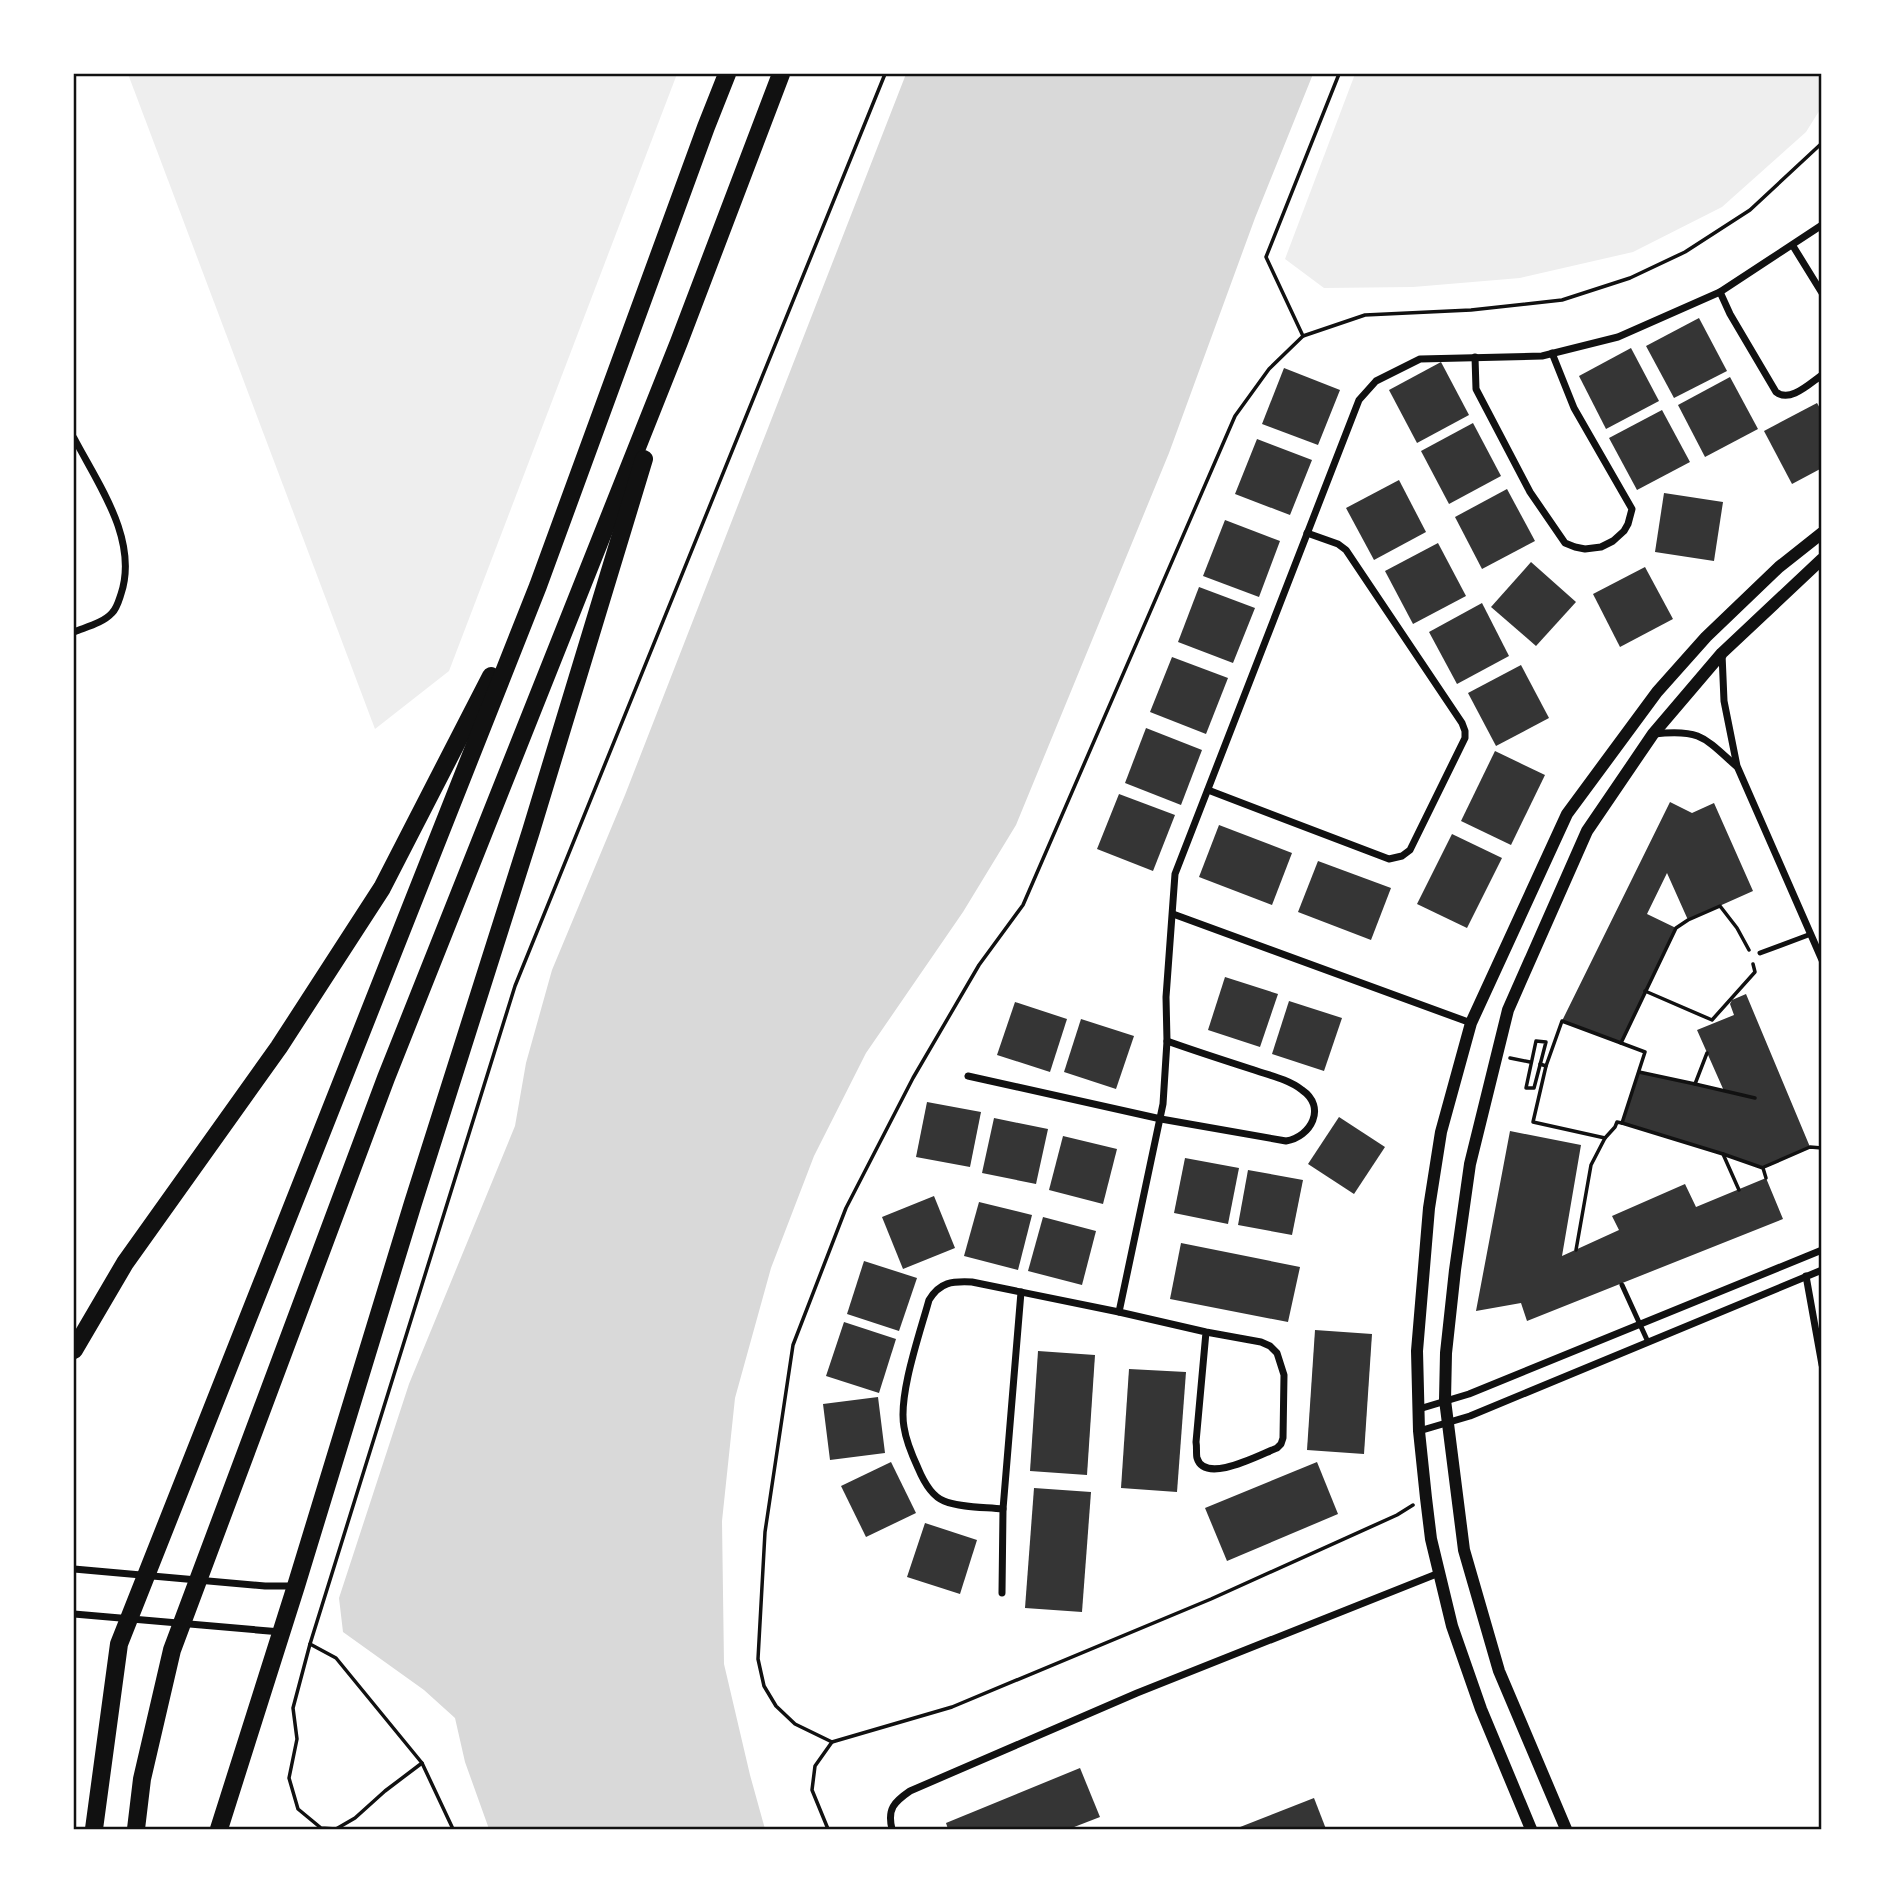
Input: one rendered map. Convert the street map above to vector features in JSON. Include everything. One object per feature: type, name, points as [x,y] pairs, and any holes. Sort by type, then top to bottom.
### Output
[{"type":"main road","points":[[94,1829],[119,1644],[538,586],[727,74]]},
{"type":"main road","points":[[136,1829],[142,1779],[172,1650],[386,1078],[679,342],[781,74]]},
{"type":"main road","points":[[219,1829],[531,831],[679,342]]},
{"type":"main road","points":[[74,1350],[125,1263],[279,1047],[382,888],[538,586]]},
{"type":"street","points":[[1119,1312],[1161,1119],[1175,874],[1359,400],[1376,381],[1420,359],[1542,356],[1618,337],[1720,292],[1822,225]]},
{"type":"street","points":[[1793,246],[1822,293]]},
{"type":"street","points":[[1720,292],[1776,392],[1789,397],[1822,375]]},
{"type":"street","points":[[1475,357],[1476,389],[1530,492],[1565,543],[1586,549],[1601,547],[1613,541],[1623,531],[1632,509],[1574,408],[1552,354]]},
{"type":"street","points":[[74,438],[110,508],[122,540],[126,567],[122,590],[114,611],[105,619],[74,632]]},
{"type":"street","points":[[1208,790],[1389,859],[1402,856],[1410,850],[1465,738],[1462,723],[1346,550],[1338,544],[1307,533]]},
{"type":"street","points":[[1531,1829],[1481,1709],[1452,1626],[1431,1539],[1419,1431],[1417,1351],[1429,1208],[1441,1132],[1471,1023],[1567,814],[1657,692],[1706,637],[1779,567],[1822,533]]},
{"type":"street","points":[[1566,1829],[1499,1671],[1464,1550],[1445,1400],[1446,1353],[1470,1164],[1508,1010],[1587,831],[1653,734],[1723,653],[1822,559]]},
{"type":"street","points":[[1723,653],[1724,701],[1737,766],[1822,960]]},
{"type":"street","points":[[1653,734],[1694,734],[1709,742],[1737,766]]},
{"type":"street","points":[[1173,914],[1471,1023]]},
{"type":"street","points":[[968,1076],[1161,1119],[1286,1141],[1295,1140],[1309,1129],[1314,1112],[1308,1095],[1301,1089],[1167,1041]]},
{"type":"street","points":[[1419,1409],[1469,1394],[1822,1250]]},
{"type":"street","points":[[1419,1431],[1470,1416],[1822,1270]]},
{"type":"street","points":[[1806,1276],[1822,1365]]},
{"type":"street","points":[[1003,1509],[944,1501],[931,1490],[921,1475],[911,1451],[903,1424],[905,1387],[929,1300],[935,1290],[947,1283],[972,1282],[1261,1342],[1270,1346],[1277,1353],[1284,1375],[1281,1444],[1277,1448],[1216,1470],[1201,1465],[1196,1442],[1206,1332]]},
{"type":"street","points":[[1002,1592],[1003,1509],[1021,1292]]},
{"type":"street","points":[[74,1569],[265,1586],[296,1586]]},
{"type":"street","points":[[892,1829],[890,1816],[895,1802],[910,1791],[1137,1693],[1439,1573]]},
{"type":"street","points":[[74,1614],[282,1632]]},
{"type":"lane","points":[[706,127],[720,74]]},
{"type":"lane","points":[[1760,953],[1811,934]]},
{"type":"lane","points":[[1622,1285],[1648,1342]]},
{"type":"path","points":[[422,1763],[355,1818],[336,1829],[321,1828],[298,1809],[289,1778],[298,1739],[293,1708],[310,1644],[515,986],[885,74]]},
{"type":"path","points":[[1303,336],[1266,257],[1339,74]]},
{"type":"path","points":[[832,1742],[795,1724],[776,1706],[764,1686],[758,1659],[765,1532],[793,1345],[846,1208],[913,1078],[979,965],[1023,905],[1235,416],[1269,369],[1303,336],[1365,315],[1471,310],[1562,300],[1630,278],[1685,253],[1750,210],[1822,143]]},
{"type":"path","points":[[1621,1043],[1645,991],[1676,928],[1720,906],[1748,945],[1755,972],[1732,1000],[1712,1020],[1645,991]]},
{"type":"path","points":[[1605,1138],[1533,1122],[1546,1066],[1562,1021],[1646,1052],[1622,1123]]},
{"type":"path","points":[[1536,1041],[1546,1042],[1540,1064],[1534,1088],[1526,1088],[1536,1041]]},
{"type":"path","points":[[1695,1084],[1707,1053]]},
{"type":"path","points":[[1540,1064],[1546,1066]]},
{"type":"path","points":[[1639,1072],[1755,1098]]},
{"type":"path","points":[[1576,1250],[1591,1165],[1617,1122],[1763,1168],[1766,1178]]},
{"type":"path","points":[[1764,1167],[1810,1147],[1822,1148]]},
{"type":"path","points":[[1723,1154],[1739,1190]]},
{"type":"path","points":[[828,1829],[812,1790],[815,1766],[832,1742],[952,1707],[1211,1599],[1398,1514],[1426,1497]]},
{"type":"path","points":[[310,1644],[336,1658],[422,1763],[453,1829]]},
{"type":"shaded area","points":[[128,74],[677,74],[449,671],[375,729]]},
{"type":"shaded area","points":[[906,74],[1313,74],[1255,218],[1169,453],[1016,825],[963,912],[866,1053],[814,1156],[771,1268],[735,1398],[722,1521],[724,1664],[765,1829],[489,1829],[465,1762],[455,1718],[424,1690],[343,1632],[339,1598],[409,1384],[515,1126],[526,1063],[552,970],[625,795]]},
{"type":"shaded area","points":[[1355,74],[1821,74],[1821,108],[1806,132],[1722,207],[1633,252],[1520,278],[1413,287],[1324,288],[1285,259]]},
{"type":"building","points":[[1699,318],[1727,371],[1674,398],[1646,346]]},
{"type":"building","points":[[1631,348],[1659,401],[1606,429],[1579,376]]},
{"type":"building","points":[[1441,362],[1469,415],[1417,443],[1389,390]]},
{"type":"building","points":[[1284,368],[1340,390],[1318,445],[1262,424]]},
{"type":"building","points":[[1730,377],[1758,429],[1705,457],[1678,405]]},
{"type":"building","points":[[1817,403],[1822,412],[1822,468],[1792,484],[1764,431]]},
{"type":"building","points":[[1662,410],[1690,462],[1637,490],[1609,438]]},
{"type":"building","points":[[1473,423],[1501,476],[1449,504],[1421,451]]},
{"type":"building","points":[[1257,439],[1312,460],[1290,515],[1235,494]]},
{"type":"building","points":[[1399,480],[1426,532],[1374,560],[1346,508]]},
{"type":"building","points":[[1507,489],[1535,541],[1482,569],[1455,517]]},
{"type":"building","points":[[1664,493],[1723,502],[1714,561],[1655,552]]},
{"type":"building","points":[[1225,520],[1280,541],[1259,597],[1203,576]]},
{"type":"building","points":[[1438,543],[1466,596],[1413,624],[1385,571]]},
{"type":"building","points":[[1531,562],[1576,602],[1536,646],[1491,607]]},
{"type":"building","points":[[1645,567],[1673,619],[1620,647],[1593,594]]},
{"type":"building","points":[[1199,587],[1255,608],[1233,663],[1178,642]]},
{"type":"building","points":[[1482,603],[1509,656],[1457,684],[1429,632]]},
{"type":"building","points":[[1172,657],[1228,678],[1206,734],[1150,712]]},
{"type":"building","points":[[1521,665],[1549,718],[1496,746],[1468,693]]},
{"type":"building","points":[[1146,728],[1202,750],[1181,805],[1125,783]]},
{"type":"building","points":[[1495,751],[1545,775],[1511,845],[1461,821]]},
{"type":"building","points":[[1119,794],[1175,815],[1153,871],[1097,849]]},
{"type":"building","points":[[1670,802],[1692,813],[1714,803],[1753,891],[1688,920],[1667,873],[1647,914],[1676,928],[1621,1043],[1562,1021]]},
{"type":"building","points":[[1219,825],[1292,853],[1272,905],[1199,877]]},
{"type":"building","points":[[1452,834],[1502,858],[1467,928],[1417,904]]},
{"type":"building","points":[[1318,861],[1391,888],[1371,940],[1298,912]]},
{"type":"building","points":[[1225,977],[1278,994],[1260,1047],[1208,1030]]},
{"type":"building","points":[[1746,994],[1810,1147],[1764,1167],[1622,1123],[1639,1072],[1724,1091],[1697,1030],[1734,1015],[1730,1004],[1732,1000]]},
{"type":"building","points":[[1289,1001],[1342,1018],[1324,1071],[1272,1054]]},
{"type":"building","points":[[1015,1002],[1067,1019],[1050,1072],[997,1055]]},
{"type":"building","points":[[1081,1019],[1134,1036],[1116,1089],[1064,1072]]},
{"type":"building","points":[[927,1102],[981,1112],[970,1167],[916,1157]]},
{"type":"building","points":[[1339,1117],[1385,1147],[1354,1194],[1308,1164]]},
{"type":"building","points":[[994,1118],[1048,1129],[1036,1184],[982,1173]]},
{"type":"building","points":[[1510,1131],[1581,1145],[1562,1256],[1619,1230],[1612,1216],[1685,1184],[1696,1207],[1766,1178],[1783,1219],[1527,1321],[1521,1303],[1476,1311]]},
{"type":"building","points":[[1063,1136],[1117,1149],[1103,1204],[1049,1190]]},
{"type":"building","points":[[1185,1158],[1239,1168],[1228,1224],[1174,1213]]},
{"type":"building","points":[[1248,1170],[1303,1180],[1292,1235],[1238,1225]]},
{"type":"building","points":[[934,1196],[955,1248],[903,1269],[882,1217]]},
{"type":"building","points":[[979,1202],[1032,1215],[1018,1270],[964,1256]]},
{"type":"building","points":[[1043,1217],[1096,1231],[1082,1285],[1028,1271]]},
{"type":"building","points":[[1181,1243],[1300,1267],[1288,1322],[1170,1299]]},
{"type":"building","points":[[864,1261],[917,1278],[899,1331],[847,1314]]},
{"type":"building","points":[[844,1322],[896,1339],[879,1393],[826,1376]]},
{"type":"building","points":[[1315,1330],[1372,1334],[1364,1454],[1307,1450]]},
{"type":"building","points":[[1038,1351],[1095,1355],[1087,1475],[1030,1471]]},
{"type":"building","points":[[1129,1369],[1186,1372],[1177,1492],[1121,1488]]},
{"type":"building","points":[[878,1397],[885,1453],[830,1460],[823,1404]]},
{"type":"building","points":[[891,1462],[916,1513],[866,1537],[841,1486]]},
{"type":"building","points":[[1317,1462],[1338,1514],[1227,1561],[1205,1508]]},
{"type":"building","points":[[1034,1488],[1091,1492],[1082,1612],[1025,1608]]},
{"type":"building","points":[[925,1523],[977,1540],[960,1594],[907,1577]]},
{"type":"building","points":[[1080,1768],[1100,1817],[1069,1829],[948,1829],[946,1823]]},
{"type":"building","points":[[1314,1798],[1326,1829],[1235,1829]]}]
